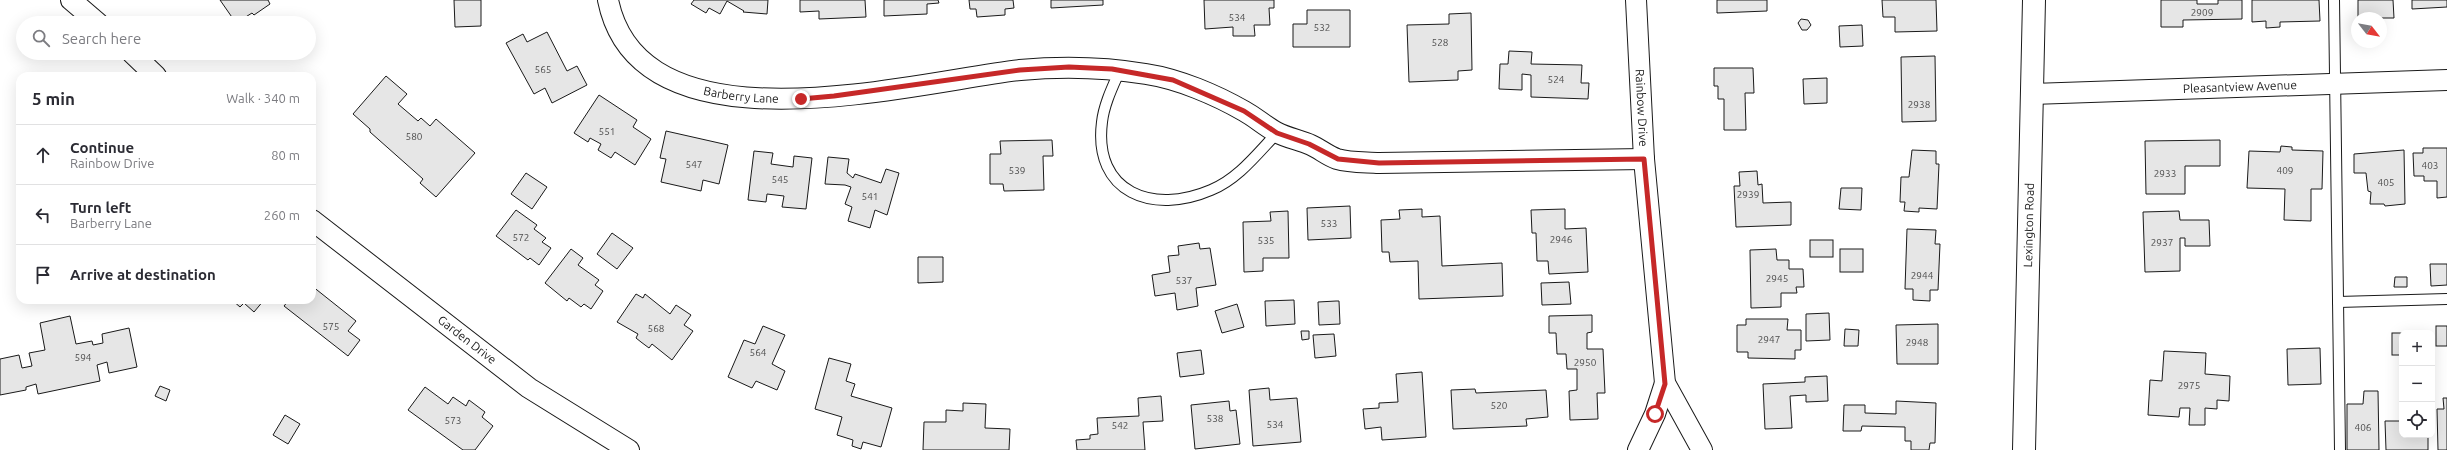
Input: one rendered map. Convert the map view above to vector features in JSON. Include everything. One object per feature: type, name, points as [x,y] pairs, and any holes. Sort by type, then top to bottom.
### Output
[{"type":"main road","name":"Lexington Road","points":[[2024,450],[2034,0]]},
{"type":"street","points":[[71,0],[90,16]]},
{"type":"street","name":"Barberry Lane","points":[[608,0],[614,20],[628,45],[646,64],[677,83],[724,95],[801,99],[834,96],[1020,70],[1069,67],[1120,70],[1173,80],[1244,111],[1277,133],[1309,144],[1338,159],[1359,162],[1644,159]]},
{"type":"street","name":"Rainbow Drive","points":[[1636,0],[1644,159],[1665,384],[1655,414],[1638,450]]},
{"type":"street","points":[[139,60],[152,72]]},
{"type":"street","name":"Pleasantview Avenue","points":[[2032,94],[2447,80]]},
{"type":"street","name":"Garden Drive","points":[[316,223],[529,388],[629,450]]},
{"type":"street","name":"Rainbow Drive","points":[[1665,384],[1702,450]]},
{"type":"lane","points":[[2334,0],[2340,450]]},
{"type":"lane","points":[[1120,70],[1102,121],[1102,141],[1105,160],[1113,176],[1126,191],[1141,198],[1157,201],[1183,200],[1211,190],[1234,177],[1277,133]]},
{"type":"lane","points":[[2338,302],[2447,299]]},
{"type":"building","points":[[220,0],[268,0],[270,4],[254,15],[252,13],[247,16],[231,16]]},
{"type":"building","points":[[454,0],[481,0],[481,26],[455,27]]},
{"type":"building","points":[[694,0],[768,0],[767,14],[743,12],[744,11],[727,1],[720,14],[709,8],[706,13],[691,4]]},
{"type":"building","points":[[800,0],[865,0],[866,17],[819,19],[819,11],[800,12]]},
{"type":"building","points":[[884,0],[938,0],[939,3],[927,4],[927,14],[884,16]]},
{"type":"building","points":[[969,0],[1013,0],[1014,8],[1005,9],[1005,15],[977,17],[976,9],[970,9]]},
{"type":"building","points":[[1051,0],[1103,0],[1103,5],[1051,8]]},
{"type":"building","points":[[1204,0],[1274,0],[1274,8],[1269,8],[1270,25],[1254,25],[1255,36],[1233,36],[1233,27],[1205,29]]},
{"type":"building","points":[[1717,0],[1767,0],[1767,11],[1717,13]]},
{"type":"building","points":[[1882,0],[1936,0],[1937,31],[1895,32],[1895,17],[1883,17]]},
{"type":"building","points":[[2161,0],[2197,0],[2197,4],[2218,4],[2218,0],[2242,0],[2242,19],[2183,20],[2183,27],[2161,27]]},
{"type":"building","points":[[2252,0],[2319,0],[2320,21],[2280,22],[2280,27],[2266,28],[2266,21],[2252,22]]},
{"type":"building","points":[[2358,0],[2393,0],[2394,18],[2387,18],[2387,12],[2358,12]]},
{"type":"building","points":[[2412,0],[2447,0],[2447,7],[2412,9]]},
{"type":"building","points":[[1307,10],[1350,10],[1350,47],[1293,47],[1293,24],[1307,24]]},
{"type":"building","points":[[1471,13],[1472,70],[1458,71],[1458,80],[1409,82],[1407,25],[1449,24],[1449,14]]},
{"type":"building","points":[[1801,19],[1808,20],[1811,25],[1807,30],[1802,30],[1798,23]]},
{"type":"building","points":[[1862,25],[1863,46],[1840,47],[1839,26]]},
{"type":"building","points":[[547,32],[567,71],[577,66],[587,85],[552,103],[545,88],[534,94],[506,43],[523,34],[527,42]]},
{"type":"building","points":[[1509,51],[1532,52],[1531,64],[1582,65],[1581,83],[1589,83],[1588,99],[1531,97],[1531,75],[1522,74],[1522,90],[1499,89],[1500,64],[1508,64]]},
{"type":"building","points":[[1935,56],[1936,121],[1902,122],[1901,57]]},
{"type":"building","points":[[1714,68],[1753,68],[1754,93],[1745,93],[1746,130],[1724,130],[1724,99],[1718,99],[1718,86],[1714,86]]},
{"type":"building","points":[[386,76],[407,94],[398,104],[418,121],[421,118],[430,126],[436,119],[475,153],[436,197],[420,183],[423,179],[370,132],[370,129],[353,114]]},
{"type":"building","points":[[1827,78],[1827,103],[1804,104],[1803,79]]},
{"type":"building","points":[[599,95],[637,120],[633,127],[651,139],[635,165],[615,152],[611,158],[598,150],[601,144],[590,138],[588,142],[574,133]]},
{"type":"building","points":[[666,131],[728,145],[719,184],[703,180],[701,191],[661,182],[666,159],[660,158]]},
{"type":"building","points":[[1052,140],[1053,156],[1043,156],[1044,190],[1004,191],[1003,184],[990,184],[990,154],[1001,154],[1000,141]]},
{"type":"building","points":[[2220,140],[2220,166],[2185,166],[2185,194],[2146,194],[2145,141]]},
{"type":"building","points":[[2281,146],[2292,147],[2292,150],[2323,151],[2322,189],[2311,189],[2311,221],[2284,220],[2285,189],[2247,188],[2249,151],[2280,152]]},
{"type":"building","points":[[2423,148],[2447,148],[2447,197],[2437,198],[2437,181],[2424,181],[2424,176],[2414,176],[2413,153],[2423,153]]},
{"type":"building","points":[[1912,150],[1936,151],[1936,164],[1939,164],[1937,209],[1919,208],[1919,212],[1904,211],[1905,202],[1900,202],[1901,177],[1909,177]]},
{"type":"building","points":[[2404,150],[2405,204],[2385,206],[2384,204],[2370,204],[2371,192],[2368,191],[2366,173],[2354,173],[2354,154]]},
{"type":"building","points":[[754,151],[773,153],[771,164],[793,167],[794,156],[812,158],[806,209],[782,207],[784,196],[767,194],[766,202],[748,200]]},
{"type":"building","points":[[828,157],[849,159],[847,173],[853,178],[855,174],[881,183],[886,169],[899,173],[887,215],[875,210],[870,228],[848,221],[852,207],[845,204],[851,187],[845,185],[825,184]]},
{"type":"building","points":[[1757,171],[1758,185],[1762,184],[1763,203],[1791,202],[1791,225],[1736,227],[1734,186],[1740,186],[1739,172]]},
{"type":"building","points":[[526,173],[547,187],[532,209],[511,194]]},
{"type":"building","points":[[1841,188],[1862,188],[1861,210],[1839,209]]},
{"type":"building","points":[[1350,206],[1351,238],[1308,240],[1307,208]]},
{"type":"building","points":[[1422,209],[1422,217],[1440,216],[1442,266],[1502,263],[1503,296],[1419,299],[1418,261],[1390,262],[1389,252],[1382,252],[1381,220],[1400,219],[1399,210]]},
{"type":"building","points":[[1565,209],[1565,229],[1586,228],[1588,272],[1549,274],[1548,261],[1537,261],[1536,233],[1532,233],[1531,210]]},
{"type":"building","points":[[516,210],[537,225],[534,229],[546,238],[542,242],[551,248],[539,265],[530,258],[528,260],[496,236]]},
{"type":"building","points":[[1288,211],[1289,258],[1263,258],[1263,271],[1244,272],[1243,222],[1271,221],[1270,212]]},
{"type":"building","points":[[2179,211],[2180,220],[2209,220],[2210,246],[2185,246],[2185,238],[2180,238],[2180,271],[2145,272],[2143,212]]},
{"type":"building","points":[[1907,229],[1936,230],[1935,244],[1940,244],[1938,290],[1930,290],[1930,301],[1913,300],[1913,289],[1905,289]]},
{"type":"building","points":[[612,233],[633,248],[617,269],[597,254]]},
{"type":"building","points":[[1810,240],[1833,240],[1833,257],[1810,257]]},
{"type":"building","points":[[1199,243],[1200,249],[1210,248],[1216,285],[1196,288],[1198,306],[1177,310],[1175,293],[1155,296],[1152,275],[1170,272],[1168,256],[1179,255],[1178,246]]},
{"type":"building","points":[[571,249],[583,258],[578,265],[599,280],[595,285],[603,291],[591,309],[584,304],[581,307],[569,298],[567,301],[545,283]]},
{"type":"building","points":[[1776,249],[1777,260],[1789,260],[1789,269],[1803,269],[1804,287],[1796,287],[1797,293],[1781,293],[1781,307],[1751,308],[1750,250]]},
{"type":"building","points":[[1840,249],[1863,249],[1863,272],[1840,272]]},
{"type":"building","points":[[918,257],[943,257],[943,282],[918,283]]},
{"type":"building","points":[[2430,264],[2447,264],[2447,285],[2431,286]]},
{"type":"building","points":[[2395,277],[2407,277],[2407,287],[2394,287]]},
{"type":"building","points":[[1569,282],[1571,304],[1542,305],[1541,283]]},
{"type":"building","points":[[316,289],[356,321],[348,331],[360,340],[348,356],[284,306],[286,304],[316,304]]},
{"type":"building","points":[[636,294],[643,298],[645,294],[670,314],[676,305],[691,315],[684,325],[693,331],[672,360],[652,344],[649,348],[636,338],[638,334],[617,322]]},
{"type":"building","points":[[1294,300],[1295,324],[1266,326],[1265,301]]},
{"type":"building","points":[[1339,301],[1340,324],[1319,325],[1318,302]]},
{"type":"building","points":[[245,304],[261,304],[254,312]]},
{"type":"building","points":[[1237,304],[1244,327],[1222,333],[1215,311]]},
{"type":"building","points":[[1829,313],[1830,340],[1806,341],[1806,314]]},
{"type":"building","points":[[1592,315],[1592,332],[1587,333],[1587,349],[1603,349],[1605,393],[1597,393],[1598,419],[1570,420],[1569,391],[1577,390],[1577,369],[1567,369],[1566,354],[1557,354],[1556,333],[1549,333],[1549,316]]},
{"type":"building","points":[[70,316],[76,344],[92,341],[93,345],[103,343],[102,334],[129,328],[137,367],[109,373],[107,362],[97,365],[100,381],[38,394],[36,384],[26,387],[26,390],[0,395],[0,359],[19,355],[22,368],[32,366],[29,353],[45,350],[40,323]]},
{"type":"building","points":[[1746,319],[1788,319],[1787,330],[1801,330],[1801,350],[1795,350],[1795,359],[1748,358],[1748,352],[1737,352],[1737,325],[1746,325]]},
{"type":"building","points":[[1938,324],[1938,364],[1897,364],[1896,325]]},
{"type":"building","points":[[763,326],[785,335],[772,364],[785,371],[777,390],[756,381],[752,388],[728,377],[744,340],[755,344]]},
{"type":"building","points":[[2436,326],[2447,326],[2447,346],[2436,346]]},
{"type":"building","points":[[1845,329],[1859,330],[1858,346],[1844,346]]},
{"type":"building","points":[[1301,331],[1309,331],[1309,339],[1302,340]]},
{"type":"building","points":[[2392,333],[2399,333],[2399,355],[2392,355]]},
{"type":"building","points":[[1334,334],[1336,356],[1315,358],[1313,335]]},
{"type":"building","points":[[2320,348],[2321,384],[2288,385],[2287,349]]},
{"type":"building","points":[[1201,350],[1204,374],[1180,377],[1177,353]]},
{"type":"building","points":[[2164,351],[2206,353],[2205,374],[2230,376],[2229,401],[2217,400],[2217,409],[2205,408],[2205,425],[2189,425],[2190,408],[2180,408],[2179,417],[2148,415],[2150,380],[2162,381]]},
{"type":"building","points":[[829,358],[851,364],[846,381],[855,384],[851,396],[892,408],[881,447],[863,442],[861,449],[852,446],[853,440],[837,435],[842,417],[815,409]]},
{"type":"building","points":[[1422,372],[1426,437],[1382,440],[1381,427],[1365,429],[1363,409],[1379,408],[1379,403],[1398,402],[1396,374]]},
{"type":"building","points":[[1827,376],[1828,401],[1806,402],[1806,395],[1790,396],[1792,428],[1765,429],[1763,384],[1805,382],[1805,377]]},
{"type":"building","points":[[160,386],[170,390],[166,401],[155,396]]},
{"type":"building","points":[[425,387],[448,404],[453,397],[466,406],[469,400],[485,412],[482,417],[493,426],[475,450],[463,450],[408,410]]},
{"type":"building","points":[[1269,388],[1270,400],[1297,398],[1301,442],[1253,446],[1249,390]]},
{"type":"building","points":[[1475,389],[1476,393],[1546,390],[1548,417],[1526,419],[1527,426],[1453,429],[1451,390]]},
{"type":"building","points":[[2364,391],[2378,391],[2379,450],[2347,450],[2347,404],[2363,404]]},
{"type":"building","points":[[1161,396],[1163,421],[1143,422],[1145,450],[1077,450],[1076,440],[1090,439],[1090,435],[1098,434],[1097,418],[1139,416],[1138,398]]},
{"type":"building","points":[[2443,398],[2447,398],[2447,450],[2438,450],[2437,409],[2444,409]]},
{"type":"building","points":[[1229,401],[1230,411],[1236,410],[1240,444],[1195,449],[1191,405]]},
{"type":"building","points":[[1896,401],[1936,403],[1935,443],[1930,443],[1929,450],[1911,450],[1911,441],[1905,441],[1905,427],[1862,426],[1861,431],[1843,431],[1844,405],[1865,405],[1865,413],[1896,414]]},
{"type":"building","points":[[963,403],[986,404],[985,428],[1010,429],[1009,450],[923,450],[924,422],[946,422],[946,410],[963,411]]},
{"type":"building","points":[[285,415],[300,424],[288,444],[273,435]]},
{"type":"building","points":[[2385,421],[2399,421],[2399,438],[2428,438],[2428,450],[2386,450]]},
{"type":"route","points":[[801,99],[834,96],[1020,70],[1069,67],[1112,69],[1149,74],[1173,80],[1244,111],[1277,133],[1309,144],[1338,159],[1379,163],[1644,159],[1665,384],[1655,414]]}]
